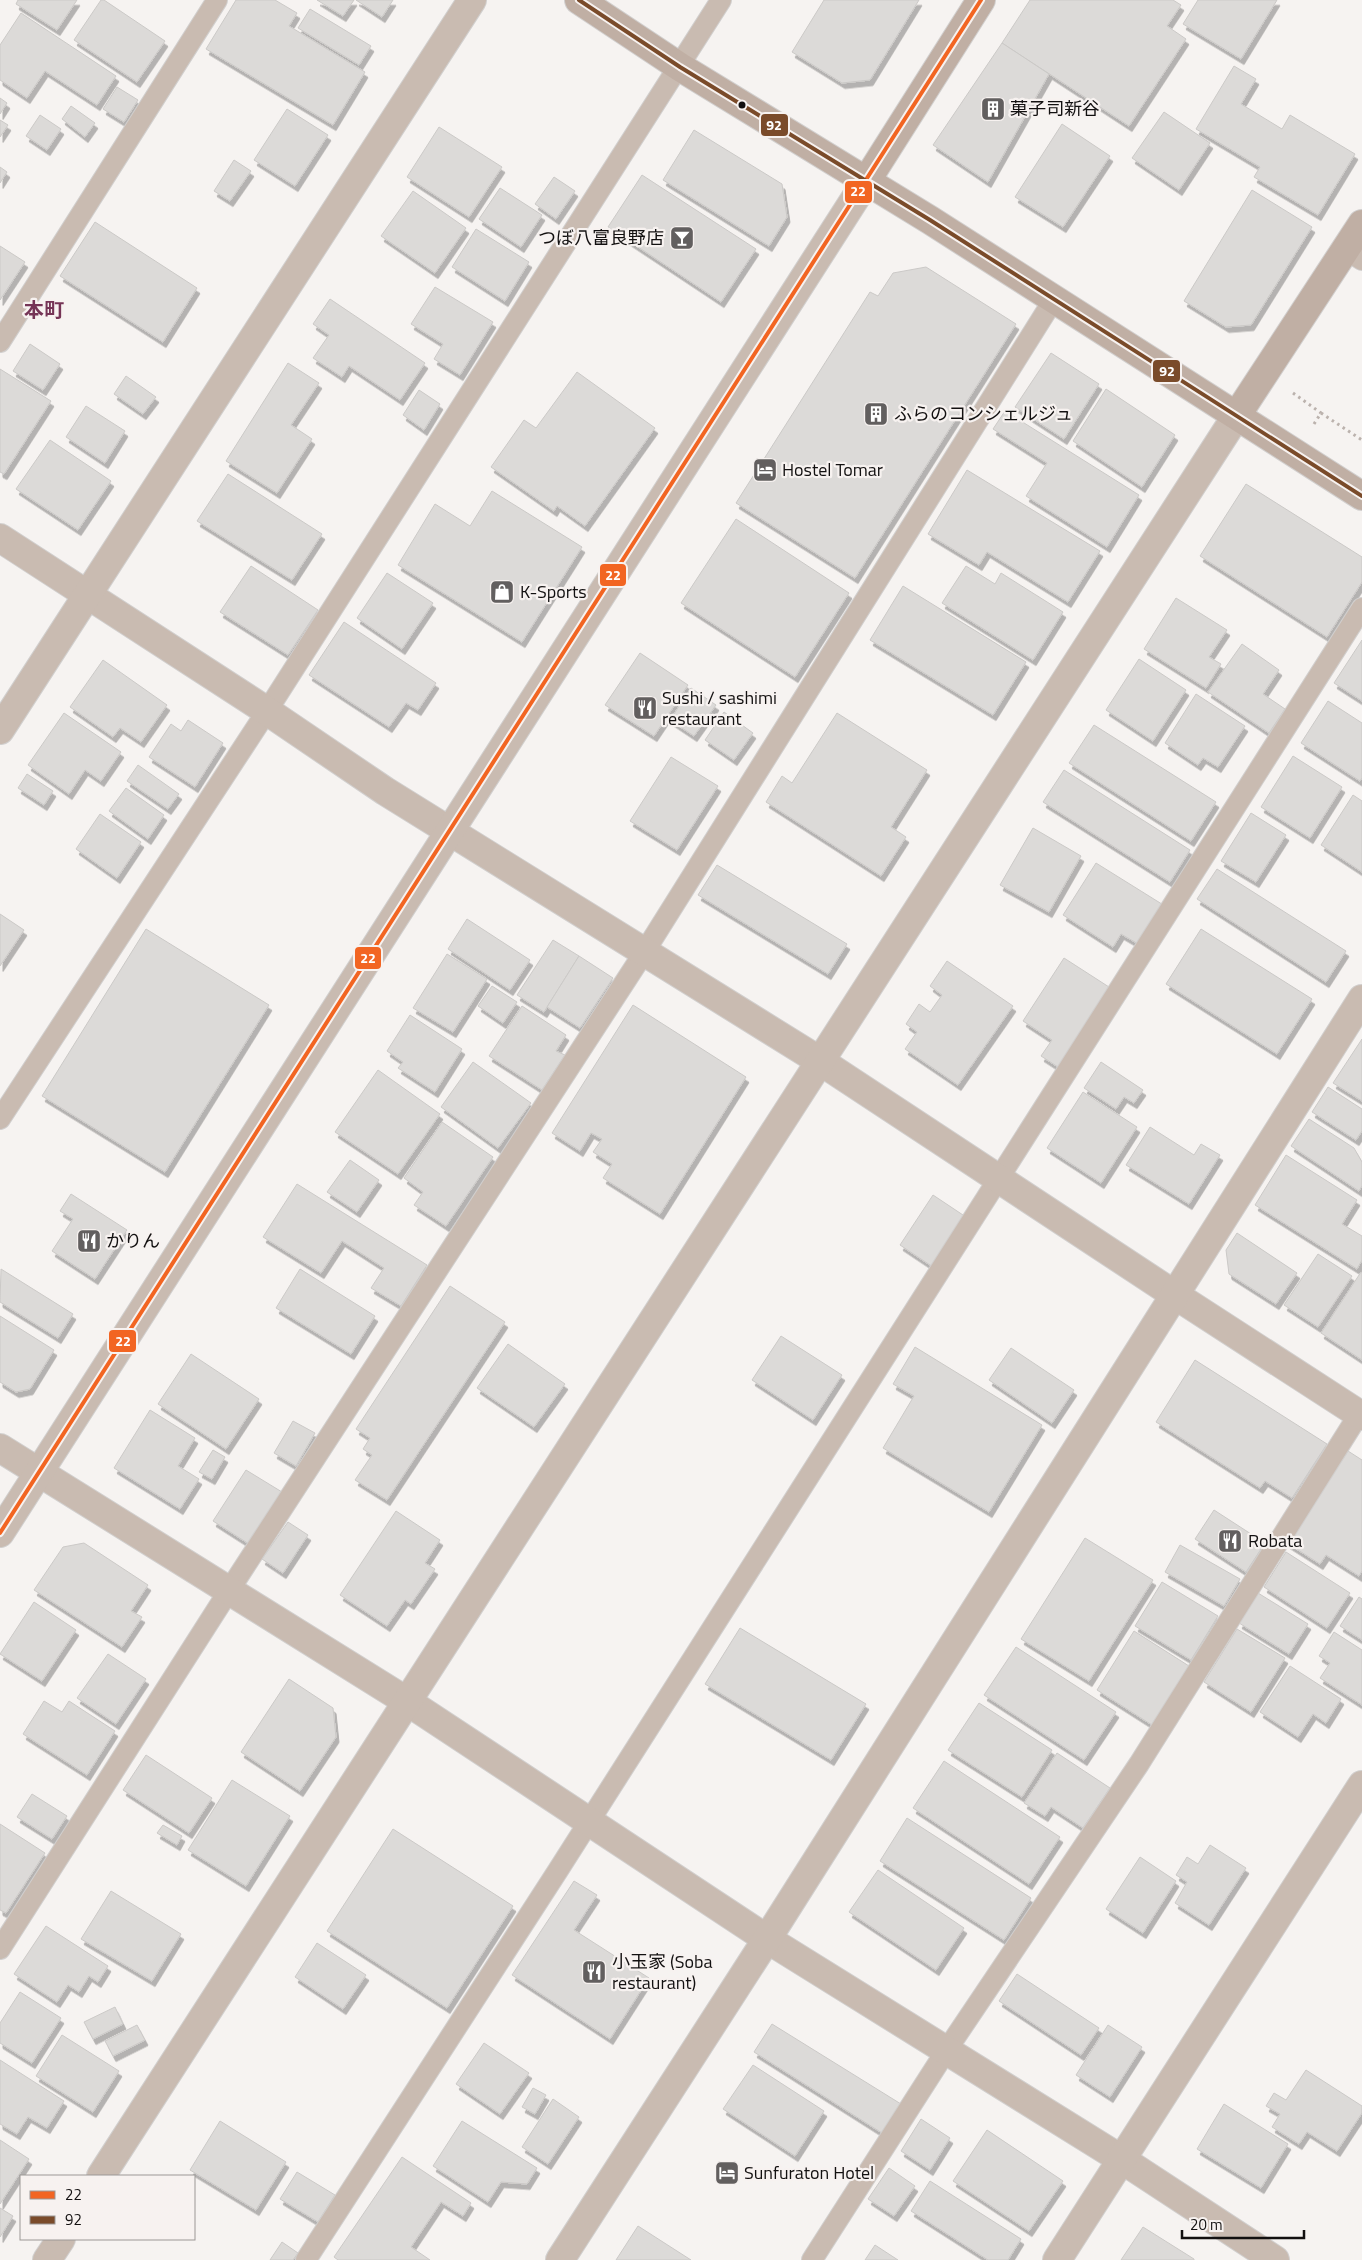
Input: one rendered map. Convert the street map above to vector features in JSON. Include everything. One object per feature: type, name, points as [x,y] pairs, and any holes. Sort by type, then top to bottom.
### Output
[{"type":"street","points":[[0,730],[472,0]]},
{"type":"street","points":[[579,0],[680,67],[867,180],[1362,496]]},
{"type":"street","points":[[0,1533],[981,0]]},
{"type":"street","points":[[102,2175],[1237,415],[1354,255],[1362,224]]},
{"type":"street","points":[[0,538],[267,711],[385,791],[820,1061],[1174,1295],[1361,1415]]},
{"type":"street","points":[[560,2260],[767,1940],[1174,1295],[1361,1004]]},
{"type":"street","points":[[0,1448],[230,1589],[408,1702],[767,1940],[1121,2159],[1275,2260]]},
{"type":"street","points":[[1057,2260],[1362,1784]]},
{"type":"street","points":[[47,2260],[60,2240]]},
{"type":"lane","points":[[0,342],[217,0]]},
{"type":"lane","points":[[0,1119],[267,711],[680,67],[721,0]]},
{"type":"lane","points":[[0,1949],[230,1589],[645,952],[1054,298]]},
{"type":"lane","points":[[306,2260],[591,1822],[1001,1180],[1362,608]]},
{"type":"lane","points":[[812,2260],[946,2051],[1139,1764],[1361,1415]]},
{"type":"building","points":[[18,0],[77,0],[57,30],[16,4]]},
{"type":"building","points":[[101,0],[104,0],[165,41],[137,82],[74,40]]},
{"type":"building","points":[[236,0],[275,0],[297,13],[289,26],[365,72],[333,125],[206,49]]},
{"type":"building","points":[[317,0],[354,0],[343,16]]},
{"type":"building","points":[[356,0],[393,0],[382,17]]},
{"type":"building","points":[[824,0],[919,0],[870,80],[842,83],[792,52]]},
{"type":"building","points":[[1030,0],[1173,0],[1181,5],[1167,26],[1186,39],[1129,126],[1002,43]]},
{"type":"building","points":[[1198,0],[1277,0],[1241,59],[1183,24]]},
{"type":"building","points":[[310,9],[371,46],[359,65],[298,28]]},
{"type":"building","points":[[21,13],[116,76],[97,105],[45,71],[27,98],[0,80],[0,45]]},
{"type":"building","name":"菓子司新谷","points":[[1002,43],[1049,74],[988,182],[933,145]]},
{"type":"building","points":[[1234,66],[1256,79],[1241,104],[1282,129],[1290,115],[1355,154],[1318,215],[1254,177],[1260,167],[1196,129]]},
{"type":"building","points":[[117,87],[138,100],[124,122],[103,109]]},
{"type":"building","points":[[0,98],[7,103],[0,114]]},
{"type":"building","points":[[71,106],[95,123],[85,137],[62,119]]},
{"type":"building","points":[[287,109],[328,135],[295,186],[254,160]]},
{"type":"building","points":[[1164,112],[1210,143],[1179,190],[1132,158]]},
{"type":"building","points":[[40,115],[61,129],[47,150],[26,136]]},
{"type":"building","points":[[0,120],[8,125],[0,137]]},
{"type":"building","points":[[1062,124],[1110,156],[1063,227],[1015,197]]},
{"type":"building","points":[[439,127],[502,167],[469,217],[407,177]]},
{"type":"building","points":[[694,130],[782,184],[787,217],[769,246],[663,180]]},
{"type":"building","points":[[234,160],[251,171],[230,201],[214,191]]},
{"type":"building","points":[[0,167],[7,172],[0,183]]},
{"type":"building","name":"つぼ八富良野店","points":[[642,175],[756,249],[721,302],[608,227]]},
{"type":"building","points":[[554,177],[575,191],[556,219],[535,204]]},
{"type":"building","points":[[500,188],[542,215],[521,247],[479,219]]},
{"type":"building","points":[[1252,190],[1312,227],[1251,325],[1226,327],[1184,301]]},
{"type":"building","points":[[413,191],[466,228],[435,273],[381,236]]},
{"type":"building","points":[[95,222],[197,288],[163,342],[60,276]]},
{"type":"building","points":[[476,229],[529,262],[505,301],[452,267]]},
{"type":"building","points":[[0,246],[25,262],[0,300]]},
{"type":"building","name":"ふらのコンシェルジュ","points":[[926,267],[1016,324],[855,578],[736,503],[870,292],[878,296],[893,273]]},
{"type":"building","points":[[435,287],[493,322],[460,375],[434,359],[443,344],[411,324]]},
{"type":"building","points":[[330,299],[425,363],[400,400],[349,366],[342,377],[313,358],[329,335],[313,324]]},
{"type":"building","points":[[30,344],[60,364],[43,390],[13,371]]},
{"type":"building","points":[[1051,353],[1099,384],[1064,439],[1015,407]]},
{"type":"building","points":[[288,363],[319,383],[291,425],[312,439],[277,493],[226,461]]},
{"type":"building","points":[[0,369],[51,401],[4,474],[0,472]]},
{"type":"building","points":[[577,372],[655,428],[585,526],[557,506],[554,511],[491,467],[524,420],[536,428]]},
{"type":"building","points":[[126,376],[156,397],[143,414],[114,394]]},
{"type":"building","points":[[1106,389],[1175,435],[1142,487],[1073,441]]},
{"type":"building","points":[[419,390],[440,404],[424,430],[403,415]]},
{"type":"building","points":[[86,406],[125,431],[105,463],[66,437]]},
{"type":"building","points":[[1005,411],[1139,495],[1107,547],[1026,496],[1047,463],[993,429]]},
{"type":"building","points":[[50,440],[111,481],[78,530],[16,489]]},
{"type":"building","points":[[967,470],[1100,551],[1068,602],[987,552],[979,565],[928,534]]},
{"type":"building","points":[[228,474],[322,534],[292,580],[197,521]]},
{"type":"building","points":[[1246,484],[1362,557],[1362,582],[1327,637],[1200,556]]},
{"type":"building","points":[[492,491],[582,547],[522,642],[398,565],[435,504],[470,526]]},
{"type":"building","points":[[736,519],[849,593],[795,677],[681,603]]},
{"type":"building","points":[[251,566],[318,610],[288,655],[220,612]]},
{"type":"building","points":[[966,566],[995,584],[1001,573],[1063,612],[1033,660],[942,603]]},
{"type":"building","points":[[387,573],[433,603],[402,649],[357,618]]},
{"type":"building","points":[[903,586],[1026,662],[993,715],[870,640]]},
{"type":"building","points":[[1176,598],[1227,630],[1209,657],[1221,664],[1206,688],[1144,649]]},
{"type":"building","points":[[344,622],[436,683],[418,710],[406,703],[389,727],[309,675]]},
{"type":"building","points":[[1362,640],[1362,701],[1334,683]]},
{"type":"building","points":[[1242,644],[1279,670],[1263,694],[1285,709],[1269,733],[1208,692]]},
{"type":"building","points":[[640,653],[688,685],[654,736],[605,705]]},
{"type":"building","points":[[1139,659],[1186,690],[1153,741],[1106,710]]},
{"type":"building","points":[[103,660],[167,705],[141,742],[120,728],[113,737],[70,707]]},
{"type":"building","points":[[691,688],[716,705],[694,736],[670,720]]},
{"type":"building","points":[[1196,694],[1245,726],[1218,767],[1203,758],[1198,765],[1165,743]]},
{"type":"building","points":[[1328,701],[1362,723],[1362,778],[1360,781],[1301,743]]},
{"type":"building","points":[[724,712],[753,733],[734,760],[705,740]]},
{"type":"building","points":[[64,713],[121,752],[101,781],[85,770],[69,794],[28,765]]},
{"type":"building","points":[[837,713],[927,770],[891,827],[906,837],[881,876],[766,802],[782,776],[792,783]]},
{"type":"building","points":[[188,720],[223,743],[195,787],[149,757],[171,724],[181,731]]},
{"type":"building","points":[[1094,725],[1216,802],[1191,841],[1069,763]]},
{"type":"building","points":[[1293,756],[1342,787],[1310,838],[1261,807]]},
{"type":"building","points":[[671,757],[718,786],[677,850],[630,821]]},
{"type":"building","points":[[138,765],[179,794],[168,809],[127,781]]},
{"type":"building","points":[[1064,770],[1190,850],[1170,882],[1043,802]]},
{"type":"building","points":[[27,774],[53,791],[44,805],[18,788]]},
{"type":"building","points":[[126,788],[164,815],[148,839],[109,811]]},
{"type":"building","points":[[1353,795],[1362,801],[1362,872],[1321,845]]},
{"type":"building","points":[[1251,813],[1286,835],[1256,882],[1221,861]]},
{"type":"building","points":[[100,814],[141,842],[117,878],[76,849]]},
{"type":"building","points":[[1033,828],[1081,856],[1049,912],[1000,885]]},
{"type":"building","points":[[1096,863],[1165,906],[1140,945],[1121,934],[1113,947],[1063,915]]},
{"type":"building","points":[[717,865],[847,944],[828,974],[698,895]]},
{"type":"building","points":[[1217,869],[1346,951],[1326,982],[1197,899]]},
{"type":"building","points":[[0,914],[24,930],[0,966]]},
{"type":"building","points":[[467,919],[530,960],[510,990],[448,949]]},
{"type":"building","points":[[146,929],[269,1005],[165,1172],[42,1096]]},
{"type":"building","points":[[1201,929],[1312,999],[1277,1054],[1166,984]]},
{"type":"building","points":[[553,940],[579,956],[544,1012],[517,995]]},
{"type":"building","points":[[447,954],[487,979],[453,1032],[413,1008]]},
{"type":"building","points":[[579,956],[613,978],[580,1028],[547,1007]]},
{"type":"building","points":[[1064,958],[1109,987],[1058,1067],[1041,1056],[1052,1040],[1023,1021]]},
{"type":"building","points":[[947,961],[1013,1006],[958,1085],[905,1049],[917,1032],[906,1024],[919,1004],[930,1012],[942,995],[930,986]]},
{"type":"building","points":[[492,986],[517,1002],[503,1023],[478,1006]]},
{"type":"building","points":[[633,1005],[746,1077],[660,1214],[603,1178],[612,1164],[593,1152],[602,1139],[591,1133],[580,1151],[552,1133]]},
{"type":"building","points":[[522,1006],[566,1035],[556,1051],[565,1055],[542,1090],[489,1056]]},
{"type":"building","points":[[410,1015],[462,1049],[435,1092],[398,1068],[403,1062],[387,1051]]},
{"type":"building","points":[[1362,1039],[1362,1101],[1333,1083]]},
{"type":"building","points":[[473,1062],[531,1103],[498,1148],[441,1107]]},
{"type":"building","points":[[1101,1062],[1143,1090],[1134,1103],[1124,1097],[1116,1109],[1084,1088]]},
{"type":"building","points":[[378,1070],[440,1114],[398,1174],[335,1132]]},
{"type":"building","points":[[1328,1087],[1362,1109],[1362,1131],[1356,1140],[1312,1112]]},
{"type":"building","points":[[1083,1092],[1137,1127],[1101,1183],[1047,1148]]},
{"type":"building","points":[[1309,1119],[1354,1148],[1362,1162],[1362,1186],[1359,1191],[1291,1146]]},
{"type":"building","points":[[442,1122],[493,1157],[446,1226],[414,1205],[423,1192],[404,1178]]},
{"type":"building","points":[[1150,1127],[1194,1155],[1201,1144],[1220,1155],[1189,1204],[1126,1165]]},
{"type":"building","points":[[1286,1155],[1357,1200],[1342,1224],[1362,1236],[1362,1260],[1357,1269],[1255,1205]]},
{"type":"building","points":[[350,1160],[379,1180],[357,1212],[327,1192]]},
{"type":"building","points":[[297,1184],[427,1265],[401,1306],[371,1288],[384,1268],[342,1241],[321,1273],[263,1237]]},
{"type":"building","name":"かりん","points":[[71,1194],[127,1230],[95,1279],[52,1251],[73,1219],[60,1211]]},
{"type":"building","points":[[933,1195],[966,1217],[933,1267],[900,1245]]},
{"type":"building","points":[[1237,1233],[1297,1273],[1276,1304],[1229,1274],[1226,1250]]},
{"type":"building","points":[[1318,1254],[1352,1276],[1318,1327],[1284,1305]]},
{"type":"building","points":[[1,1269],[73,1314],[58,1338],[0,1302]]},
{"type":"building","points":[[300,1269],[375,1316],[351,1354],[276,1308]]},
{"type":"building","points":[[1362,1273],[1362,1360],[1321,1333]]},
{"type":"building","points":[[450,1286],[505,1322],[387,1500],[355,1480],[372,1455],[363,1449],[370,1438],[356,1429]]},
{"type":"building","points":[[0,1316],[54,1350],[30,1389],[16,1392],[0,1382]]},
{"type":"building","points":[[781,1336],[842,1375],[813,1420],[752,1380]]},
{"type":"building","points":[[508,1344],[565,1384],[534,1427],[477,1388]]},
{"type":"building","points":[[915,1347],[1042,1425],[989,1512],[883,1448],[914,1396],[893,1384]]},
{"type":"building","points":[[1011,1348],[1074,1390],[1052,1423],[989,1380]]},
{"type":"building","points":[[191,1354],[259,1399],[226,1449],[158,1404]]},
{"type":"building","points":[[1195,1360],[1327,1444],[1292,1498],[1265,1481],[1260,1488],[1156,1422]]},
{"type":"building","points":[[150,1410],[195,1438],[178,1466],[199,1479],[180,1509],[114,1468]]},
{"type":"building","points":[[293,1421],[315,1433],[296,1466],[274,1453]]},
{"type":"building","points":[[213,1450],[225,1457],[212,1479],[199,1472]]},
{"type":"building","points":[[1348,1451],[1362,1460],[1362,1571],[1359,1576],[1326,1555],[1320,1564],[1287,1543]]},
{"type":"building","points":[[246,1470],[282,1492],[249,1544],[213,1521]]},
{"type":"building","name":"Robata","points":[[1214,1510],[1265,1543],[1246,1572],[1195,1539]]},
{"type":"building","points":[[396,1511],[440,1540],[425,1563],[435,1569],[411,1604],[405,1600],[387,1626],[340,1595]]},
{"type":"building","points":[[288,1522],[308,1535],[283,1573],[262,1559]]},
{"type":"building","points":[[1085,1538],[1153,1580],[1089,1681],[1021,1639]]},
{"type":"building","points":[[84,1543],[148,1585],[131,1611],[142,1617],[122,1647],[34,1590],[63,1547]]},
{"type":"building","points":[[1180,1545],[1240,1579],[1224,1606],[1165,1572]]},
{"type":"building","points":[[1286,1552],[1350,1593],[1327,1628],[1264,1587]]},
{"type":"building","points":[[1162,1582],[1218,1616],[1191,1660],[1135,1626]]},
{"type":"building","points":[[1258,1593],[1308,1624],[1289,1654],[1239,1623]]},
{"type":"building","points":[[1359,1597],[1362,1599],[1362,1640],[1340,1626]]},
{"type":"building","points":[[34,1602],[76,1630],[42,1681],[0,1654]]},
{"type":"building","points":[[740,1628],[866,1704],[831,1760],[705,1684]]},
{"type":"building","points":[[1237,1629],[1285,1658],[1251,1712],[1204,1682]]},
{"type":"building","points":[[1134,1631],[1189,1666],[1152,1725],[1097,1690]]},
{"type":"building","points":[[1334,1632],[1362,1650],[1362,1705],[1320,1678],[1330,1663],[1319,1656]]},
{"type":"building","points":[[1016,1647],[1116,1712],[1084,1760],[984,1695]]},
{"type":"building","points":[[108,1654],[146,1679],[116,1724],[77,1698]]},
{"type":"building","points":[[1290,1666],[1341,1699],[1326,1723],[1313,1714],[1298,1737],[1260,1712]]},
{"type":"building","points":[[289,1679],[333,1708],[336,1737],[300,1791],[241,1752]]},
{"type":"building","points":[[44,1701],[62,1712],[69,1701],[115,1731],[87,1775],[23,1734]]},
{"type":"building","points":[[979,1703],[1052,1750],[1022,1797],[948,1750]]},
{"type":"building","points":[[1057,1753],[1110,1788],[1083,1828],[1051,1807],[1045,1816],[1024,1803]]},
{"type":"building","points":[[146,1755],[212,1798],[189,1833],[123,1790]]},
{"type":"building","points":[[944,1761],[1060,1837],[1029,1884],[913,1808]]},
{"type":"building","points":[[232,1780],[290,1816],[246,1886],[188,1850]]},
{"type":"building","points":[[32,1794],[67,1816],[52,1839],[17,1817]]},
{"type":"building","points":[[907,1818],[1031,1898],[1004,1940],[880,1861]]},
{"type":"building","points":[[0,1824],[45,1853],[6,1913],[0,1910]]},
{"type":"building","points":[[163,1825],[182,1836],[177,1845],[157,1833]]},
{"type":"building","points":[[393,1829],[513,1906],[447,2008],[327,1931]]},
{"type":"building","points":[[1210,1845],[1246,1868],[1209,1925],[1175,1903],[1187,1882],[1176,1875],[1187,1857],[1198,1864]]},
{"type":"building","points":[[1140,1857],[1176,1881],[1143,1933],[1106,1909]]},
{"type":"building","points":[[878,1870],[964,1928],[936,1970],[849,1912]]},
{"type":"building","points":[[574,1881],[597,1895],[574,1930],[649,1978],[610,2039],[512,1975]]},
{"type":"building","points":[[111,1891],[181,1934],[152,1981],[81,1939]]},
{"type":"building","points":[[46,1926],[108,1966],[98,1982],[89,1976],[79,1992],[68,1985],[57,2002],[14,1974]]},
{"type":"building","points":[[317,1943],[366,1975],[343,2009],[295,1977]]},
{"type":"building","points":[[1017,1974],[1099,2028],[1081,2055],[999,2001]]},
{"type":"building","points":[[20,1992],[61,2018],[32,2063],[0,2043],[0,2023]]},
{"type":"building","points":[[115,2007],[123,2024],[93,2039],[84,2022]]},
{"type":"building","points":[[772,2024],[901,2104],[882,2133],[754,2052]]},
{"type":"building","points":[[137,2025],[145,2040],[113,2056],[105,2041]]},
{"type":"building","points":[[1108,2025],[1142,2047],[1110,2097],[1076,2075]]},
{"type":"building","points":[[62,2035],[119,2071],[93,2112],[36,2076]]},
{"type":"building","points":[[484,2043],[529,2073],[500,2114],[456,2084]]},
{"type":"building","points":[[0,2060],[64,2101],[47,2128],[28,2117],[17,2134],[0,2124]]},
{"type":"building","points":[[753,2065],[824,2111],[795,2156],[723,2109]]},
{"type":"building","points":[[1306,2070],[1362,2106],[1362,2113],[1337,2151],[1307,2132],[1299,2144],[1272,2127],[1280,2114],[1266,2106],[1274,2093],[1286,2100]]},
{"type":"building","points":[[533,2088],[546,2095],[535,2114],[522,2107]]},
{"type":"building","points":[[553,2099],[579,2117],[548,2164],[522,2147]]},
{"type":"building","points":[[1224,2104],[1288,2144],[1261,2188],[1197,2149]]},
{"type":"building","points":[[921,2119],[950,2138],[930,2170],[901,2151]]},
{"type":"building","points":[[220,2121],[286,2162],[256,2210],[190,2170]]},
{"type":"building","points":[[462,2121],[537,2168],[527,2184],[501,2182],[488,2202],[433,2166]]},
{"type":"building","points":[[987,2130],[1063,2181],[1029,2231],[953,2181]]},
{"type":"building","points":[[0,2140],[29,2159],[0,2204]]},
{"type":"building","points":[[402,2157],[471,2203],[463,2216],[441,2202],[411,2247],[430,2260],[338,2260],[334,2257]]},
{"type":"building","points":[[889,2168],[915,2186],[894,2216],[868,2199]]},
{"type":"building","points":[[297,2172],[335,2195],[318,2222],[280,2199]]},
{"type":"building","points":[[930,2181],[1021,2239],[1008,2260],[988,2260],[911,2211]]},
{"type":"building","points":[[0,2208],[13,2216],[0,2237]]},
{"type":"building","points":[[638,2226],[691,2260],[616,2260]]},
{"type":"building","points":[[1143,2227],[1194,2259],[1194,2260],[1121,2260]]},
{"type":"building","points":[[282,2242],[298,2253],[293,2260],[270,2260]]},
{"type":"building","points":[[875,2245],[898,2260],[865,2260]]},
{"type":"transit line","name":"92","points":[[579,0],[680,67],[930,220],[1362,496]]},
{"type":"transit line","name":"22","points":[[0,1533],[981,0]]},
{"type":"place","name":"菓子司新谷","points":[[993,109]]},
{"type":"place","name":"つぼ八富良野店","points":[[682,238]]},
{"type":"place","name":"ふらのコンシェルジュ","points":[[876,414]]},
{"type":"place","name":"Hostel Tomar","points":[[765,470]]},
{"type":"place","name":"K-Sports","points":[[502,592]]},
{"type":"place","name":"Sushi / sashimi restaurant","points":[[645,708]]},
{"type":"place","name":"かりん","points":[[89,1241]]},
{"type":"place","name":"Robata","points":[[1230,1541]]},
{"type":"place","name":"小玉家 (Soba restaurant)","points":[[594,1972]]},
{"type":"place","name":"Sunfuraton Hotel","points":[[727,2173]]},
{"type":"district","name":"本町","points":[[44,310]]}]
